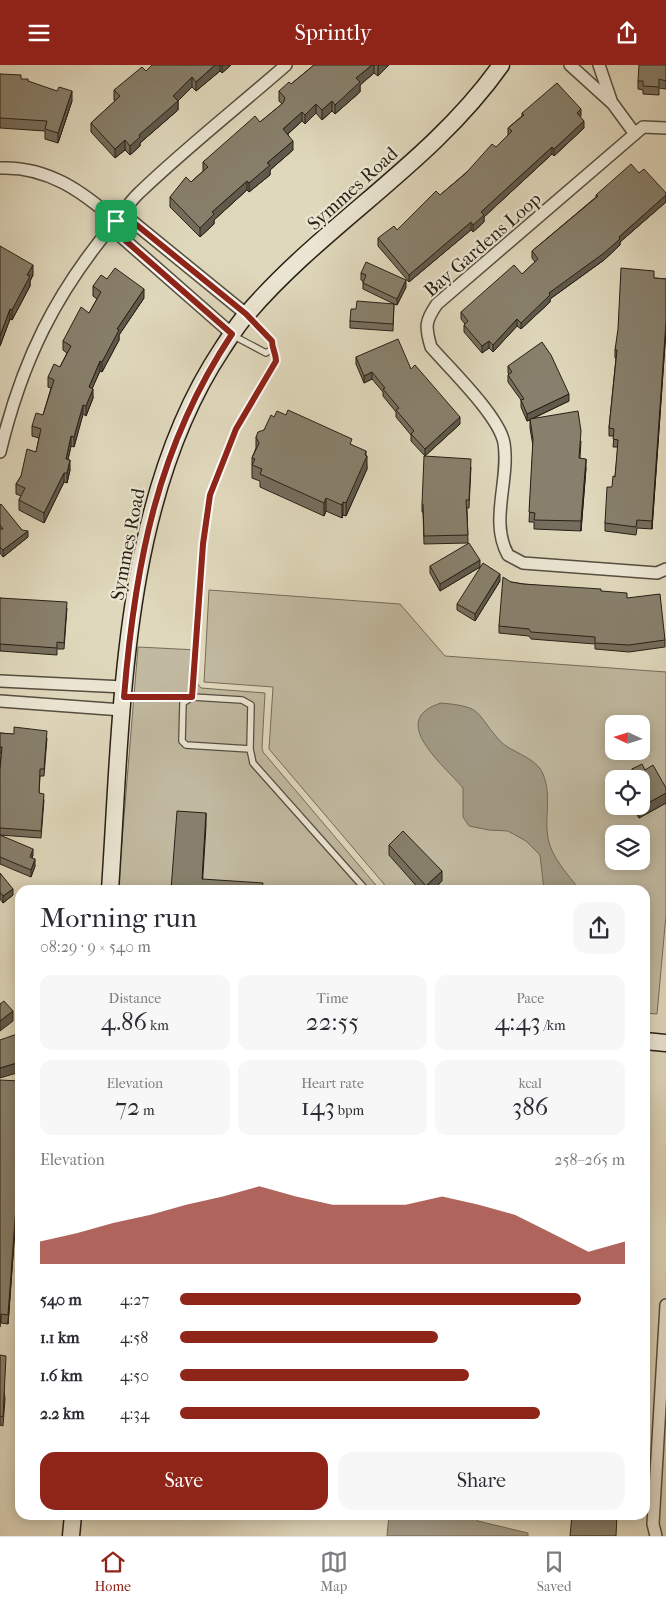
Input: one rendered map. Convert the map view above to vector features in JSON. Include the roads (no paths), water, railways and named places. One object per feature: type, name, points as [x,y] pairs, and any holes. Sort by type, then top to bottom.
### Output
[{"type":"street","points":[[0,452],[19,383],[37,340],[61,295],[91,250],[139,193],[286,65]]},
{"type":"street","name":"Symmes Road","points":[[110,885],[124,698],[144,547],[157,490],[175,438],[192,401],[211,366],[246,314],[294,265],[430,144],[501,65]]},
{"type":"street","points":[[570,65],[613,105],[635,134]]},
{"type":"street","points":[[599,65],[613,105]]},
{"type":"street","name":"Bay Gardens Loop","points":[[666,128],[642,127],[437,304],[427,317],[427,333],[430,347],[498,425],[504,443],[499,533],[508,555],[522,563],[657,573],[666,569]]},
{"type":"street","points":[[0,168],[36,171],[60,179],[91,199],[116,220],[246,314]]},
{"type":"street","points":[[116,220],[232,334]]},
{"type":"street","points":[[0,681],[32,683],[124,698]]},
{"type":"street","points":[[31,705],[32,683]]},
{"type":"street","points":[[0,701],[31,705],[124,698]]},
{"type":"street","points":[[650,1041],[666,1043]]},
{"type":"street","points":[[656,1536],[653,1524],[666,1305]]},
{"type":"street","points":[[72,1536],[73,1520]]},
{"type":"lane","points":[[192,697],[203,544],[210,495],[236,429],[276,361],[272,349],[272,341],[246,314]]},
{"type":"lane","points":[[232,334],[266,353],[272,349]]},
{"type":"lane","points":[[192,697],[183,703],[182,741],[186,745],[250,749]]},
{"type":"lane","points":[[124,698],[192,697],[242,700],[251,705],[250,749],[253,763],[362,885]]}]
